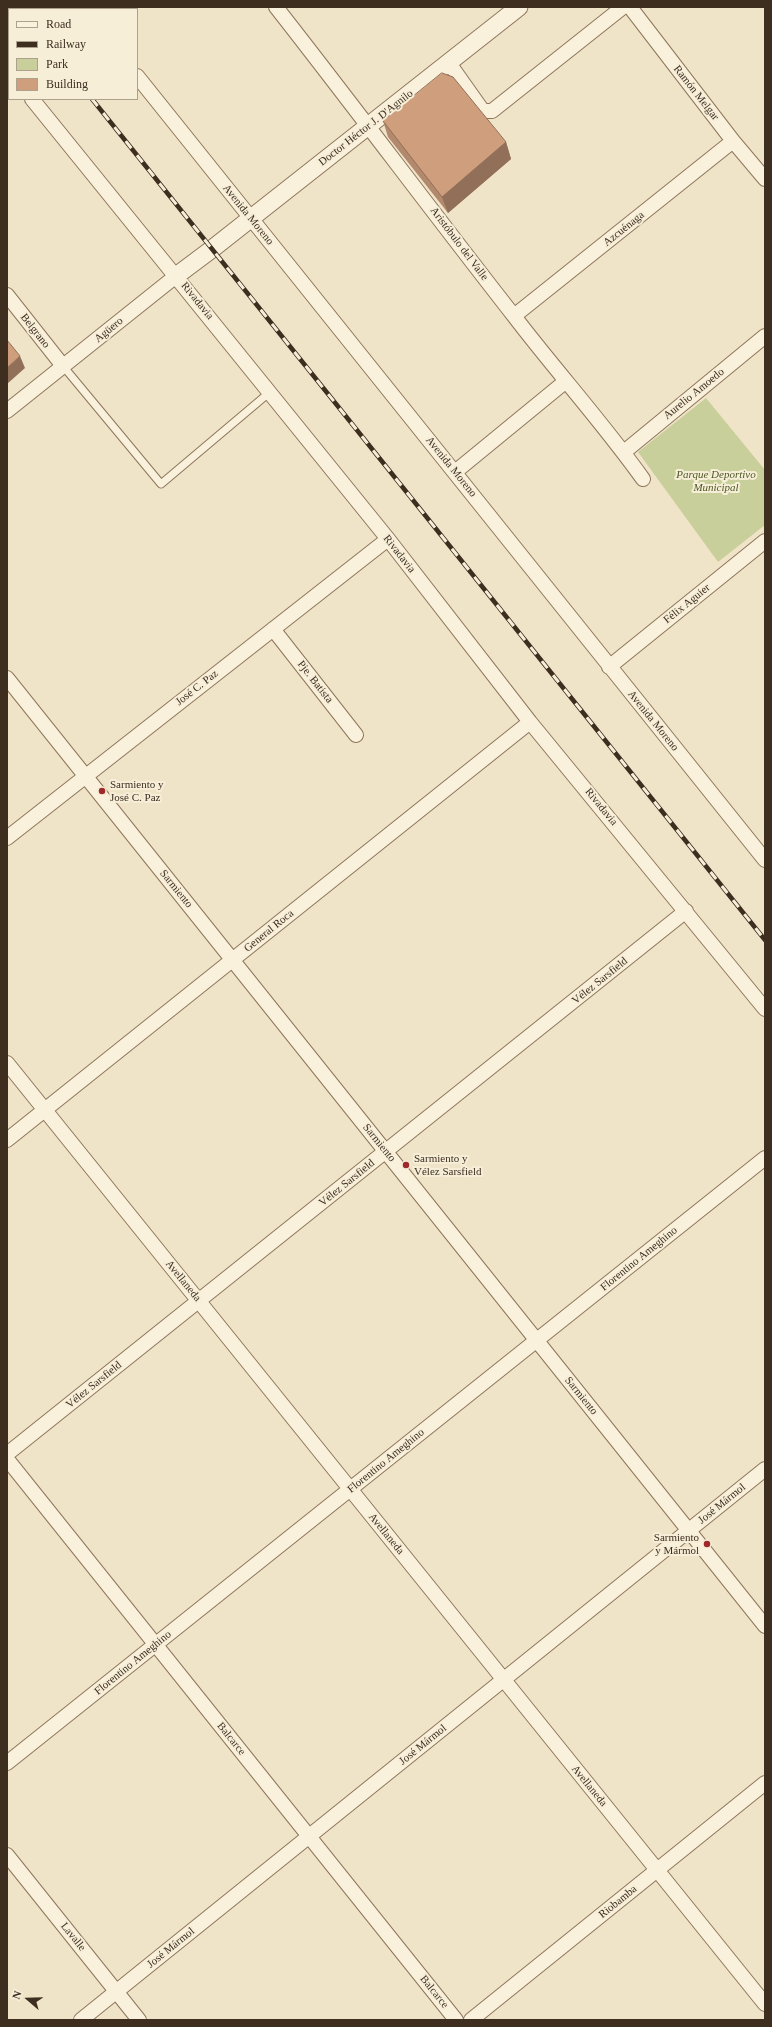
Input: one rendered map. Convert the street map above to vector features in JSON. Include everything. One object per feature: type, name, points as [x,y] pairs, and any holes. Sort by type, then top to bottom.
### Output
[{"type":"street","name":"Aristóbulo del Valle","points":[[276,7],[369,125],[514,316],[624,452],[643,479]]},
{"type":"street","name":"Doctor Héctor J. D'Agnilo","points":[[212,249],[520,7]]},
{"type":"street","points":[[449,63],[483,110],[492,111],[623,7]]},
{"type":"street","name":"Ramón Melgar","points":[[630,7],[733,141],[765,178]]},
{"type":"street","name":"Avenida Moreno","points":[[138,77],[609,666],[763,852]]},
{"type":"street","name":"Rivadavia","points":[[33,100],[388,539],[530,722],[765,1009]]},
{"type":"street","name":"Azcuénaga","points":[[514,316],[733,141]]},
{"type":"street","name":"Agüero","points":[[7,411],[212,249]]},
{"type":"street","name":"Belgrano","points":[[7,295],[63,366]]},
{"type":"street","name":"Aurelio Amoedo","points":[[624,452],[765,336]]},
{"type":"street","points":[[455,472],[566,380]]},
{"type":"street","name":"José C. Paz","points":[[7,838],[388,539]]},
{"type":"street","name":"Félix Aguier","points":[[609,666],[765,541]]},
{"type":"street","name":"Pje. Batista","points":[[273,629],[356,735]]},
{"type":"street","name":"Sarmiento","points":[[7,678],[765,1626]]},
{"type":"street","name":"General Roca","points":[[7,1140],[530,722]]},
{"type":"street","name":"Vélez Sarsfield","points":[[7,1454],[686,911]]},
{"type":"street","name":"Avellaneda","points":[[7,1063],[765,2004]]},
{"type":"street","name":"Florentino Ameghino","points":[[7,1763],[765,1158]]},
{"type":"street","name":"Balcarce","points":[[7,1459],[456,2020]]},
{"type":"street","name":"José Mármol","points":[[82,2020],[765,1469]]},
{"type":"street","name":"Riobamba","points":[[471,2020],[765,1783]]},
{"type":"street","name":"Lavalle","points":[[7,1855],[139,2020]]},
{"type":"lane","points":[[63,366],[161,484],[270,392]]},
{"type":"green space","name":"Parque Deportivo Municipal","points":[[706,398],[765,470],[765,525],[718,562],[638,452]]},
{"type":"building","points":[[442,73],[453,77],[506,142],[442,197],[383,121]]},
{"type":"building","points":[[7,340],[20,356],[7,368]]},
{"type":"railway","points":[[93,100],[765,940]]},
{"type":"place","name":"Sarmiento y José C. Paz","points":[[102,791]]},
{"type":"place","name":"Sarmiento y Vélez Sarsfield","points":[[406,1165]]},
{"type":"place","name":"Sarmiento y Mármol","points":[[707,1544]]}]
